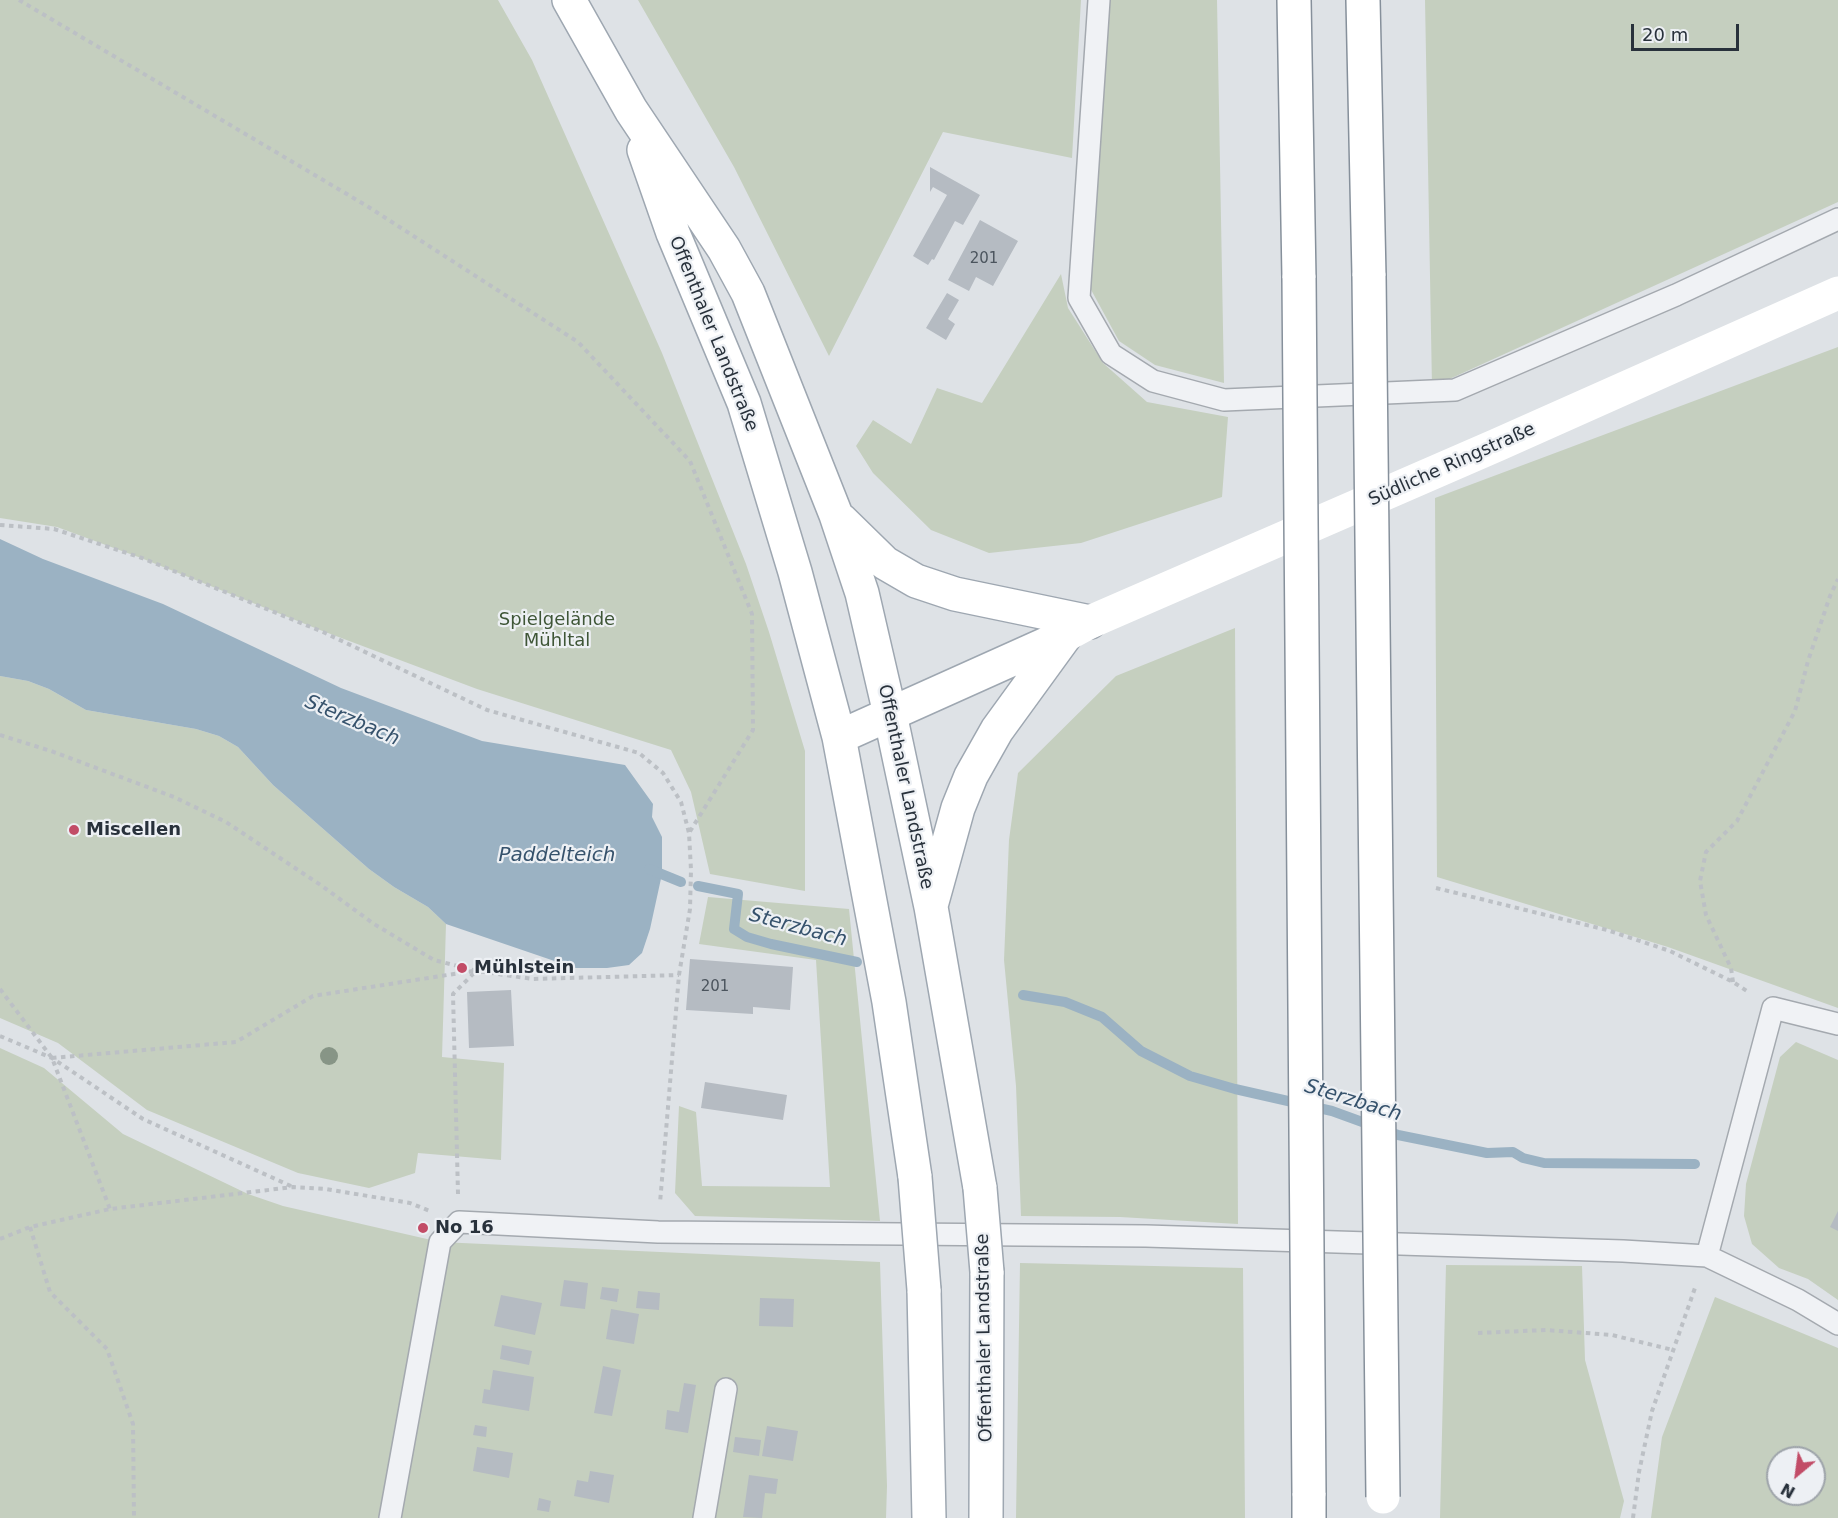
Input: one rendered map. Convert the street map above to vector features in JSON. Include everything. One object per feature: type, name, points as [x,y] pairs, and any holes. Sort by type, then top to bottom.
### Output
[{"type":"main road","name":"Offenthaler Landstraße","points":[[569,0],[631,110],[724,249],[748,293],[836,515],[862,593],[931,907],[980,1188],[987,1272],[986,1518]]},
{"type":"main road","points":[[1294,0],[1299,278],[1309,1505]]},
{"type":"main road","points":[[1363,0],[1369,276],[1383,1507]]},
{"type":"main road","name":"Offenthaler Landstraße","points":[[631,110],[673,233],[744,403],[795,572],[839,737],[889,1002],[915,1177],[924,1290],[929,1518]]},
{"type":"main road","name":"Südliche Ringstraße","points":[[839,737],[1838,293]]},
{"type":"main road","points":[[836,515],[885,563],[916,580],[955,594],[1078,629],[997,730],[971,776],[958,808],[931,907]]},
{"type":"lane","points":[[1099,0],[1079,298],[1112,354],[1153,381],[1224,400],[1455,390],[1676,295],[1838,219]]},
{"type":"lane","points":[[1707,1256],[1773,1008],[1838,1024]]},
{"type":"lane","points":[[390,1518],[440,1242],[459,1222],[658,1232],[1146,1236],[1707,1256],[1798,1300],[1838,1324]]},
{"type":"lane","points":[[704,1518],[726,1389]]},
{"type":"path","points":[[19,0],[367,206],[578,342],[690,460],[752,614],[753,730],[689,833]]},
{"type":"path","points":[[0,525],[54,529],[142,558],[323,632],[487,710],[639,753],[663,773],[681,802],[689,833],[691,870],[690,909],[679,975],[658,1232]]},
{"type":"path","points":[[1436,888],[1607,930],[1670,951],[1733,982],[1731,968],[1706,915],[1700,881],[1706,852],[1737,821],[1795,711],[1808,661],[1838,579]]},
{"type":"path","points":[[0,735],[51,751],[174,797],[226,822],[374,924],[434,960],[477,971],[533,979],[679,975]]},
{"type":"path","points":[[52,1058],[236,1042],[314,996],[477,971]]},
{"type":"path","points":[[0,1239],[30,1227],[110,1209],[293,1187],[326,1189],[410,1203],[459,1222],[453,994],[477,971]]},
{"type":"path","points":[[0,989],[52,1058],[110,1209]]},
{"type":"path","points":[[0,1036],[52,1058],[143,1119],[293,1187]]},
{"type":"path","points":[[30,1227],[50,1292],[107,1349],[133,1424],[134,1518]]},
{"type":"path","points":[[1633,1518],[1639,1472],[1652,1411],[1707,1256]]},
{"type":"path","points":[[1478,1333],[1546,1330],[1612,1335],[1673,1350]]},
{"type":"green space","name":"Spielgelände Mühltal","points":[[0,0],[498,0],[532,60],[662,353],[746,564],[805,751],[805,891],[710,874],[691,792],[671,750],[477,689],[57,527],[0,518]]},
{"type":"green space","points":[[638,0],[1081,0],[1072,158],[943,132],[829,356],[734,167]]},
{"type":"green space","points":[[1109,0],[1217,0],[1224,383],[1155,365],[1119,341],[1089,286]]},
{"type":"green space","points":[[1425,0],[1838,0],[1838,202],[1432,387]]},
{"type":"green space","points":[[1061,274],[1068,308],[1103,363],[1147,402],[1228,417],[1222,497],[1081,543],[989,553],[931,530],[873,473],[856,446],[873,420],[911,444],[937,388],[982,403]]},
{"type":"green space","points":[[1838,347],[1838,1008],[1668,947],[1437,877],[1435,498]]},
{"type":"green space","points":[[1235,628],[1238,1224],[1120,1217],[1021,1216],[1016,1086],[1004,960],[1009,840],[1018,773],[1116,676]]},
{"type":"green space","points":[[0,676],[28,681],[49,689],[86,710],[196,729],[219,736],[238,747],[273,785],[369,869],[428,907],[446,924],[442,1057],[504,1063],[501,1160],[418,1153],[415,1173],[369,1188],[298,1173],[147,1110],[58,1043],[0,1018]]},
{"type":"green space","points":[[708,897],[849,909],[880,1221],[695,1216],[675,1193],[679,1106],[696,1112],[702,1186],[830,1187],[816,960],[699,944]]},
{"type":"green space","points":[[1796,1042],[1838,1060],[1838,1300],[1808,1279],[1779,1268],[1752,1244],[1744,1216],[1746,1184],[1780,1057]]},
{"type":"green space","points":[[0,1048],[44,1068],[123,1134],[248,1194],[283,1206],[440,1242],[880,1262],[886,1518],[0,1518]]},
{"type":"green space","points":[[1020,1263],[1243,1268],[1245,1518],[1016,1518]]},
{"type":"green space","points":[[1446,1265],[1582,1266],[1585,1360],[1624,1501],[1620,1518],[1440,1518]]},
{"type":"green space","points":[[1715,1297],[1838,1348],[1838,1518],[1651,1518],[1662,1437]]},
{"type":"water","name":"Paddelteich","points":[[0,539],[43,559],[163,604],[341,688],[482,741],[625,765],[653,804],[652,817],[662,837],[662,874],[650,929],[642,953],[629,965],[575,968],[446,924],[428,907],[369,869],[273,785],[238,747],[219,736],[196,729],[86,710],[49,689],[28,681],[0,676]]},
{"type":"building","points":[[930,167],[980,195],[963,225],[955,221],[934,260],[932,259],[928,265],[913,256],[947,195],[933,187],[930,192]]},
{"type":"building","points":[[980,220],[1018,241],[993,286],[976,277],[969,291],[948,280]]},
{"type":"building","points":[[947,293],[959,300],[948,319],[955,324],[946,340],[926,328]]},
{"type":"building","points":[[690,959],[793,967],[790,1010],[753,1007],[753,1014],[686,1010]]},
{"type":"building","points":[[511,990],[514,1046],[469,1048],[467,992]]},
{"type":"building","points":[[705,1082],[787,1095],[783,1120],[701,1108]]},
{"type":"building","points":[[1838,1211],[1838,1231],[1830,1227]]},
{"type":"building","points":[[564,1280],[588,1283],[585,1309],[560,1306]]},
{"type":"building","points":[[602,1287],[619,1289],[617,1302],[600,1299]]},
{"type":"building","points":[[638,1291],[660,1293],[659,1310],[636,1308]]},
{"type":"building","points":[[501,1295],[542,1303],[535,1335],[494,1326]]},
{"type":"building","points":[[760,1298],[794,1299],[793,1327],[759,1326]]},
{"type":"building","points":[[611,1309],[639,1314],[634,1344],[606,1339]]},
{"type":"building","points":[[502,1345],[532,1351],[529,1365],[500,1359]]},
{"type":"building","points":[[603,1366],[621,1370],[612,1416],[594,1413]]},
{"type":"building","points":[[493,1370],[534,1377],[529,1411],[482,1403],[484,1389],[490,1390]]},
{"type":"building","points":[[684,1383],[696,1385],[688,1433],[665,1429],[667,1410],[679,1412]]},
{"type":"building","points":[[475,1425],[487,1427],[486,1437],[473,1435]]},
{"type":"building","points":[[767,1426],[798,1431],[793,1461],[762,1456]]},
{"type":"building","points":[[735,1437],[761,1440],[759,1456],[733,1452]]},
{"type":"building","points":[[477,1447],[513,1453],[509,1478],[473,1471]]},
{"type":"building","points":[[590,1471],[614,1475],[609,1503],[574,1496],[577,1480],[588,1482]]},
{"type":"building","points":[[749,1475],[778,1479],[776,1494],[765,1493],[762,1518],[743,1517]]},
{"type":"building","points":[[539,1498],[551,1501],[549,1512],[537,1510]]},
{"type":"waterway","name":"Sterzbach","points":[[649,869],[681,882]]},
{"type":"waterway","name":"Sterzbach","points":[[698,886],[738,894],[734,929],[747,937],[857,962]]},
{"type":"waterway","name":"Sterzbach","points":[[1023,995],[1065,1002],[1102,1017],[1141,1051],[1190,1076],[1235,1089],[1332,1111],[1398,1135],[1487,1153],[1513,1152],[1523,1158],[1544,1163],[1695,1164]]},
{"type":"place","name":"Miscellen","points":[[74,830]]},
{"type":"place","name":"Mühlstein","points":[[462,968]]},
{"type":"place","name":"No 16","points":[[423,1228]]}]
